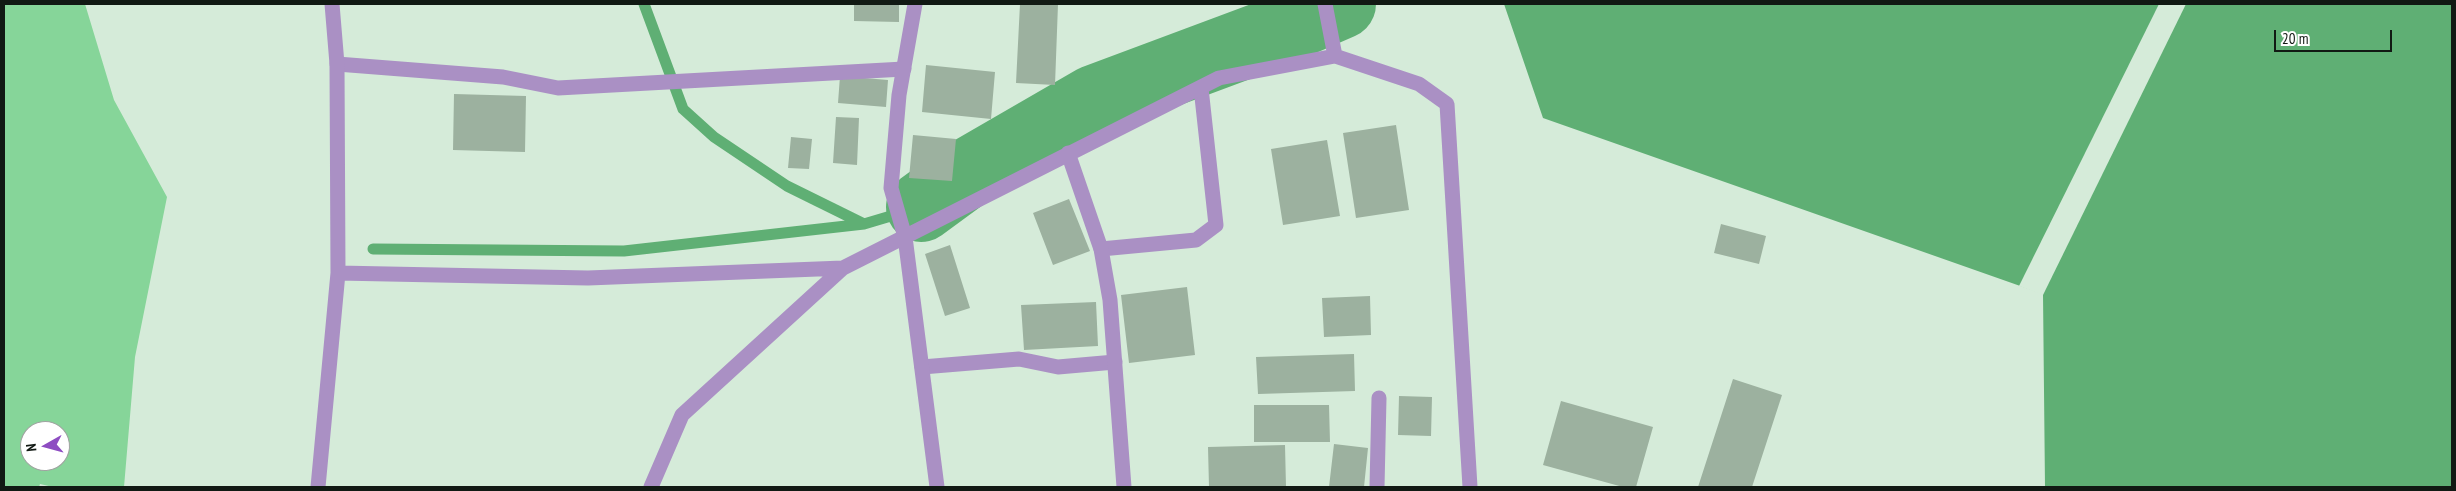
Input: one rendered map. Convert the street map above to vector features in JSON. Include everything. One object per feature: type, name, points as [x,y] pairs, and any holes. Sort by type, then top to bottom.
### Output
[{"type":"street","points":[[318,487],[338,273],[337,64],[332,4]]},
{"type":"street","points":[[915,4],[899,95],[891,188],[905,236],[937,487]]},
{"type":"street","points":[[1325,4],[1335,56]]},
{"type":"street","points":[[651,487],[682,415],[843,268],[1220,78],[1335,56],[1419,84],[1447,104],[1470,487]]},
{"type":"street","points":[[337,64],[503,77],[558,88],[904,69]]},
{"type":"street","points":[[1101,249],[1196,240],[1216,225],[1201,88]]},
{"type":"street","points":[[1068,153],[1101,249],[1110,300],[1124,487]]},
{"type":"street","points":[[338,273],[588,278],[843,268]]},
{"type":"street","points":[[922,367],[1019,359],[1058,367],[1115,362]]},
{"type":"street","points":[[1377,487],[1378,398]]},
{"type":"shaded area","points":[[4,4],[85,4],[114,100],[167,197],[135,357],[124,487],[53,487],[40,484],[39,487],[4,487]]},
{"type":"shaded area","points":[[1504,4],[2452,4],[2452,487],[2045,487],[2043,294],[1543,118]]},
{"type":"pier","points":[[2159,4],[2186,4],[2043,295],[2019,286]]},
{"type":"building","points":[[854,4],[899,4],[899,22],[854,21]]},
{"type":"building","points":[[1020,4],[1058,4],[1055,85],[1016,83]]},
{"type":"building","points":[[926,65],[995,72],[991,119],[922,112]]},
{"type":"building","points":[[840,76],[888,80],[886,107],[838,103]]},
{"type":"building","points":[[454,94],[526,96],[525,152],[453,150]]},
{"type":"building","points":[[836,117],[859,118],[857,165],[833,163]]},
{"type":"building","points":[[1396,125],[1409,210],[1356,218],[1343,133]]},
{"type":"building","points":[[913,135],[956,139],[952,181],[909,178]]},
{"type":"building","points":[[791,137],[812,139],[809,169],[788,168]]},
{"type":"building","points":[[1327,140],[1340,216],[1283,225],[1271,149]]},
{"type":"building","points":[[1069,199],[1090,251],[1053,265],[1033,213]]},
{"type":"building","points":[[1721,224],[1766,236],[1759,264],[1714,253]]},
{"type":"building","points":[[950,245],[970,308],[945,316],[925,254]]},
{"type":"building","points":[[1187,287],[1195,355],[1129,363],[1121,295]]},
{"type":"building","points":[[1370,296],[1371,335],[1324,337],[1322,298]]},
{"type":"building","points":[[1096,302],[1098,346],[1024,350],[1021,305]]},
{"type":"building","points":[[1354,354],[1355,391],[1258,394],[1256,357]]},
{"type":"building","points":[[1733,379],[1782,395],[1752,487],[1698,487]]},
{"type":"building","points":[[1399,396],[1432,397],[1431,436],[1398,435]]},
{"type":"building","points":[[1561,401],[1653,427],[1636,487],[1623,487],[1543,465]]},
{"type":"building","points":[[1254,405],[1329,405],[1330,442],[1254,442]]},
{"type":"building","points":[[1334,444],[1368,448],[1364,487],[1329,487]]},
{"type":"building","points":[[1285,445],[1286,487],[1209,487],[1208,447]]},
{"type":"waterway","points":[[644,4],[683,109],[714,137],[787,186],[864,224]]},
{"type":"waterway","points":[[921,207],[966,174],[1094,100],[1279,31],[1341,4]]},
{"type":"waterway","points":[[373,249],[624,251],[864,224],[921,207]]}]
